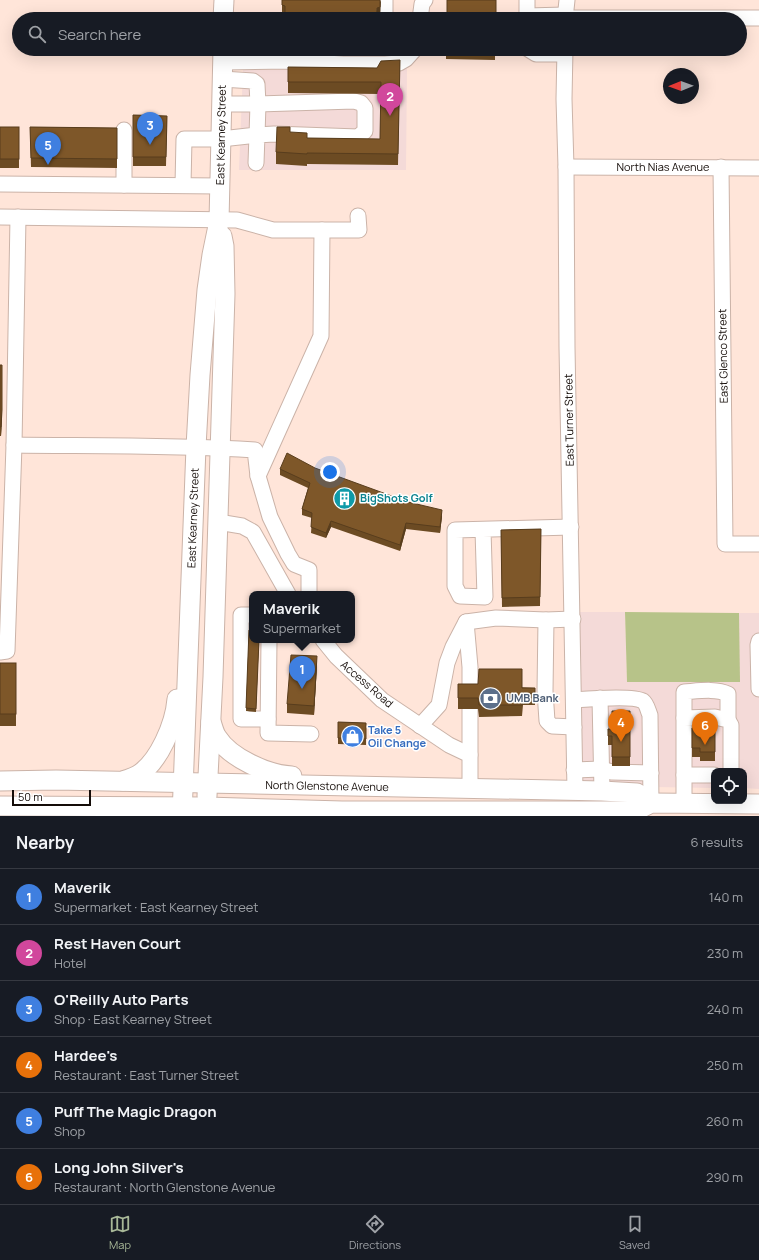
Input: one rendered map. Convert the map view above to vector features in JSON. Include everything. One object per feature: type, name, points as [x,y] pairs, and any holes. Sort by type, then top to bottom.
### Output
[{"type":"main road","points":[[224,0],[224,12]]},
{"type":"main road","name":"East Kearney Street","points":[[182,811],[194,475],[207,290],[219,220],[222,60]]},
{"type":"main road","name":"East Kearney Street","points":[[207,811],[225,294],[224,246],[219,220]]},
{"type":"main road","points":[[120,782],[139,774],[146,768],[163,745],[174,720],[178,689],[182,553],[194,475]]},
{"type":"main road","points":[[211,721],[216,736],[224,746],[243,760],[275,774],[401,778],[448,789]]},
{"type":"main road","points":[[0,772],[20,773],[56,780]]},
{"type":"main road","name":"North Glenstone Avenue","points":[[0,781],[56,780],[602,791],[644,805],[711,802]]},
{"type":"main road","points":[[493,811],[498,805],[505,802],[562,800],[571,796],[575,791]]},
{"type":"main road","points":[[0,806],[33,811],[207,811],[282,809],[328,814],[430,814],[493,811],[518,813],[576,813],[584,804],[624,802],[631,799],[644,805]]},
{"type":"main road","name":"North Glenstone Avenue","points":[[747,803],[759,804]]},
{"type":"main road","points":[[255,816],[282,809]]},
{"type":"main road","points":[[89,811],[115,816]]},
{"type":"street","points":[[385,0],[385,12]]},
{"type":"street","points":[[421,12],[422,4],[425,0]]},
{"type":"street","points":[[527,0],[527,12]]},
{"type":"street","points":[[566,12],[567,0]]},
{"type":"street","points":[[747,18],[759,18]]},
{"type":"street","points":[[222,60],[385,64],[399,63],[409,56]]},
{"type":"street","name":"East Turner Street","points":[[565,56],[564,99],[575,791]]},
{"type":"street","points":[[222,60],[256,84],[258,104],[256,163]]},
{"type":"street","points":[[183,185],[184,139],[221,139],[274,134],[352,137],[362,135],[366,127],[365,108],[361,103],[354,101],[221,104]]},
{"type":"street","points":[[124,130],[124,185]]},
{"type":"street","name":"North Nias Avenue","points":[[566,167],[759,168]]},
{"type":"street","name":"East Glenco Street","points":[[721,167],[725,544],[759,544]]},
{"type":"street","points":[[0,184],[220,186]]},
{"type":"street","points":[[0,217],[237,220],[273,230],[359,230],[358,216]]},
{"type":"street","points":[[0,652],[7,651],[14,445],[18,217]]},
{"type":"street","points":[[258,476],[321,336],[322,230]]},
{"type":"street","points":[[14,445],[196,447],[255,450],[258,476],[270,517],[294,564],[309,570],[309,591]]},
{"type":"street","points":[[218,522],[242,526],[253,532],[284,591]]},
{"type":"street","points":[[483,530],[485,597],[460,596],[449,586],[455,530],[571,527]]},
{"type":"street","points":[[249,615],[241,615],[241,719],[268,719]]},
{"type":"street","points":[[466,622],[496,618],[546,620],[573,619]]},
{"type":"street","points":[[546,620],[545,692],[547,722],[552,726],[574,727]]},
{"type":"street","points":[[466,622],[470,667],[470,789]]},
{"type":"street","points":[[420,726],[439,705],[447,663],[453,647],[466,622]]},
{"type":"street","points":[[759,641],[759,689]]},
{"type":"street","points":[[269,643],[268,733],[311,734]]},
{"type":"street","name":"Access Road","points":[[325,643],[336,656],[382,700],[449,745],[470,755]]},
{"type":"street","points":[[684,803],[684,692],[710,691],[724,692],[728,694],[728,720],[731,725],[731,768]]},
{"type":"street","points":[[574,700],[621,697],[642,700],[646,704],[650,715],[651,773],[644,805]]},
{"type":"street","points":[[600,698],[602,791]]},
{"type":"street","points":[[684,718],[715,717],[728,720]]},
{"type":"street","points":[[574,770],[601,769],[617,772],[651,773]]},
{"type":"street","points":[[684,775],[711,775]]},
{"type":"shaded area","points":[[407,69],[406,170],[239,170],[243,70]]},
{"type":"shaded area","points":[[577,612],[625,612],[627,682],[739,682],[739,613],[759,613],[759,789],[747,788],[747,768],[711,768],[711,788],[593,786],[586,784],[582,780],[580,770]]},
{"type":"green space","points":[[625,612],[739,613],[740,682],[627,682]]},
{"type":"building","points":[[282,0],[380,0],[380,7],[377,8],[377,12],[285,12],[285,6],[282,5]]},
{"type":"building","points":[[447,0],[496,0],[496,12],[447,12]]},
{"type":"building","points":[[400,60],[398,154],[307,154],[276,152],[277,127],[290,127],[290,132],[307,133],[307,138],[380,139],[381,82],[288,82],[288,67],[377,68],[381,61]]},
{"type":"building","points":[[133,115],[167,116],[166,157],[133,157]]},
{"type":"building","points":[[0,127],[19,127],[19,159],[0,159]]},
{"type":"building","points":[[30,127],[117,128],[117,159],[31,158]]},
{"type":"building","points":[[0,365],[2,365],[1,427],[0,427]]},
{"type":"building","name":"BigShots Golf","points":[[287,453],[315,468],[408,502],[442,510],[440,527],[406,523],[400,545],[331,521],[326,533],[311,527],[312,513],[302,509],[310,483],[280,469]]},
{"type":"building","points":[[541,529],[540,597],[502,598],[501,530]]},
{"type":"building","points":[[249,630],[249,643],[259,643],[256,709],[246,708]]},
{"type":"building","points":[[291,655],[317,656],[314,706],[287,704]]},
{"type":"building","points":[[0,663],[16,663],[16,714],[0,714]]},
{"type":"building","points":[[479,669],[522,669],[522,688],[535,688],[535,693],[523,694],[522,705],[479,705],[478,698],[458,698],[458,684],[478,684]]},
{"type":"building","points":[[612,711],[630,711],[630,757],[612,757],[612,736],[608,736],[608,729],[612,729]]},
{"type":"building","name":"Take 5 Oil Change","points":[[338,722],[366,723],[366,739],[338,738]]},
{"type":"building","points":[[692,728],[715,728],[715,752],[700,752],[700,748],[692,748]]},
{"type":"place","name":"Rest Haven Court","points":[[390,116]]},
{"type":"place","name":"O'Reilly Auto Parts","points":[[150,145]]},
{"type":"place","name":"Puff The Magic Dragon","points":[[48,165]]},
{"type":"place","name":"BigShots Golf","points":[[344,498]]},
{"type":"place","name":"Maverik","points":[[302,689]]},
{"type":"place","name":"UMB Bank","points":[[490,698]]},
{"type":"place","name":"Take 5 Oil Change","points":[[352,736]]},
{"type":"place","name":"Hardee's","points":[[621,742]]},
{"type":"place","name":"Long John Silver's","points":[[705,745]]}]
